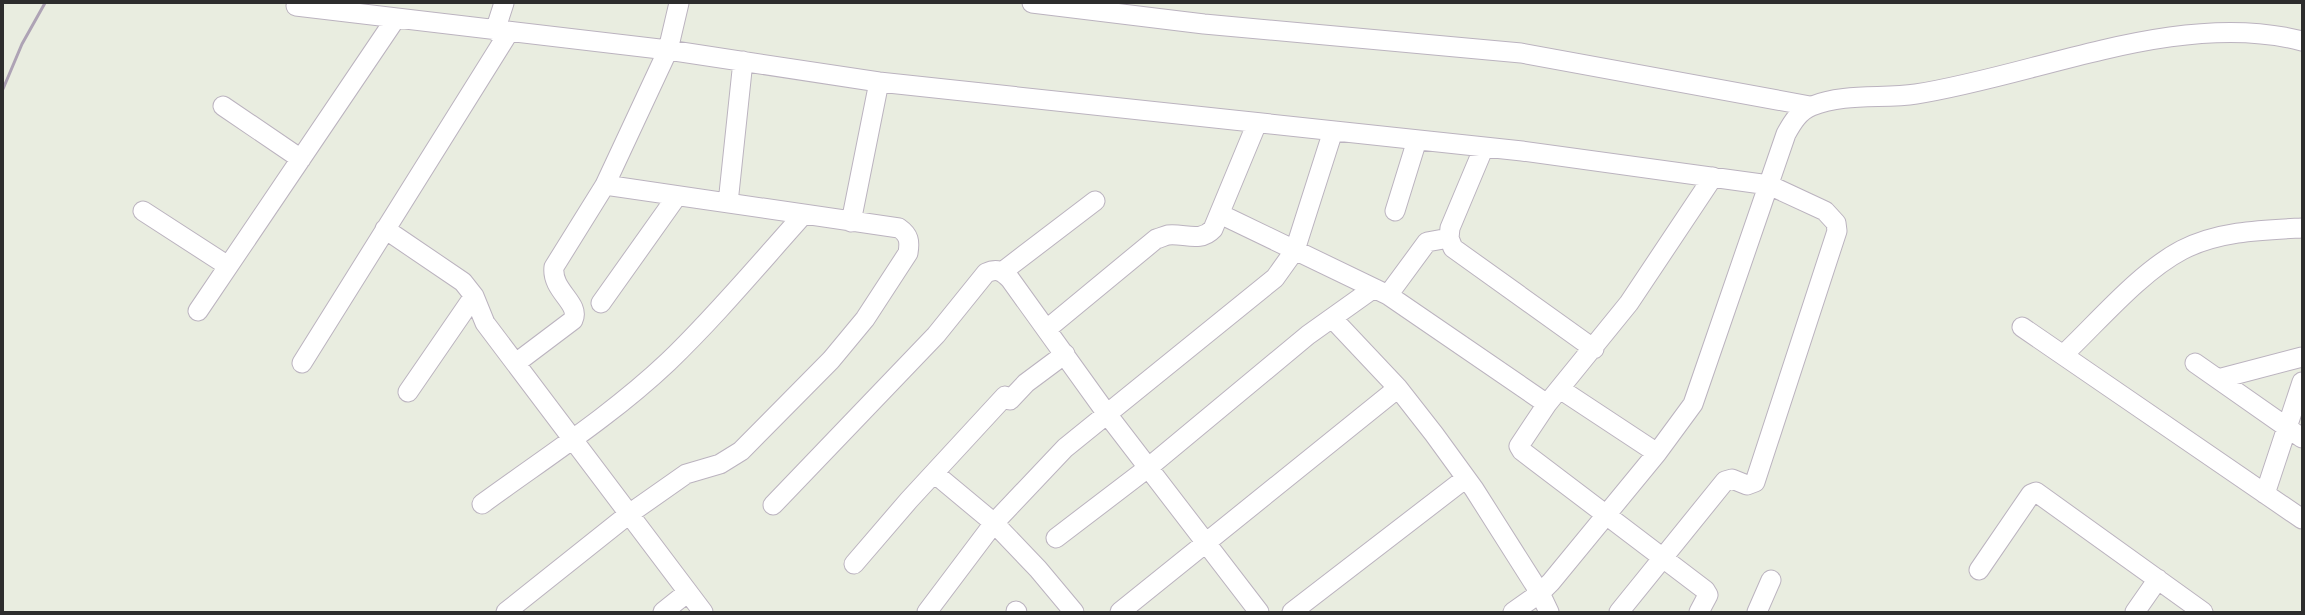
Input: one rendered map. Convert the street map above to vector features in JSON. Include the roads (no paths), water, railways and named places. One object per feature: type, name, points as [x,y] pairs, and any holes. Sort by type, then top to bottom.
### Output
[{"type":"street","points":[[302,363],[386,229],[502,31],[504,3]]},
{"type":"street","points":[[516,363],[573,320],[574,309],[556,284],[553,276],[554,267],[605,185],[668,50],[679,3]]},
{"type":"street","points":[[1032,3],[1204,24],[1521,53],[1810,106],[1826,102],[1916,94],[1986,80],[2142,41],[2201,33],[2250,32],[2284,36],[2302,41]]},
{"type":"street","points":[[296,6],[668,50],[879,82],[1484,147],[1768,185],[1825,211],[1836,223],[1837,231],[1755,482],[1748,485],[1732,479],[1725,481],[1661,557],[1619,612]]},
{"type":"street","points":[[198,311],[396,18]]},
{"type":"street","points":[[728,203],[743,61]]},
{"type":"street","points":[[851,222],[879,82]]},
{"type":"street","points":[[223,106],[301,159]]},
{"type":"street","points":[[1513,612],[1540,593],[1606,516],[1657,453],[1693,404],[1786,134],[1794,119],[1810,106]]},
{"type":"street","points":[[1047,329],[1156,239],[1168,236],[1202,237],[1213,229],[1257,123]]},
{"type":"street","points":[[937,608],[994,523],[1065,448],[1274,278],[1295,250],[1332,131]]},
{"type":"street","points":[[1395,211],[1417,140]]},
{"type":"street","points":[[1484,147],[1450,228],[1450,238],[1457,253],[1594,349]]},
{"type":"street","points":[[1699,612],[1708,597],[1707,592],[1606,516],[1520,448],[1520,443],[1547,404],[1594,349],[1629,304],[1712,178]]},
{"type":"street","points":[[506,612],[629,514],[686,474],[720,464],[741,451],[831,360],[864,319],[908,253],[910,243],[907,234],[899,228],[605,185]]},
{"type":"street","points":[[601,303],[678,196]]},
{"type":"street","points":[[1002,272],[1095,201]]},
{"type":"street","points":[[143,211],[228,266]]},
{"type":"street","points":[[482,504],[572,439],[667,362],[717,311],[804,214]]},
{"type":"street","points":[[1220,214],[1381,292],[1547,404]]},
{"type":"street","points":[[2063,355],[2146,275],[2182,250],[2208,241],[2250,231],[2302,228]]},
{"type":"street","points":[[386,229],[463,282],[474,296],[485,323],[703,612]]},
{"type":"street","points":[[1056,538],[1149,467],[1303,340],[1332,318],[1381,292],[1427,242],[1450,238]]},
{"type":"street","points":[[773,505],[936,335],[986,273],[994,270],[1002,272],[1010,278],[1107,414],[1149,467],[1205,544],[1259,612]]},
{"type":"street","points":[[408,392],[474,296]]},
{"type":"street","points":[[1332,318],[1398,388],[1466,478],[1540,593],[1549,612]]},
{"type":"street","points":[[2022,327],[2302,519]]},
{"type":"street","points":[[854,564],[934,473],[1007,398],[1065,354]]},
{"type":"street","points":[[2218,379],[2302,357]]},
{"type":"street","points":[[2195,363],[2302,438]]},
{"type":"street","points":[[2265,494],[2302,382]]},
{"type":"street","points":[[1120,612],[1398,388]]},
{"type":"street","points":[[1560,389],[1657,453]]},
{"type":"street","points":[[934,473],[994,523],[1038,569],[1074,612]]},
{"type":"street","points":[[1292,612],[1466,478]]},
{"type":"street","points":[[1979,570],[2031,494],[2036,492],[2203,612]]},
{"type":"street","points":[[2135,612],[2158,579]]},
{"type":"street","points":[[1757,612],[1771,580]]},
{"type":"street","points":[[663,612],[688,592]]},
{"type":"railway","points":[[3,89],[22,44],[45,3]]}]
